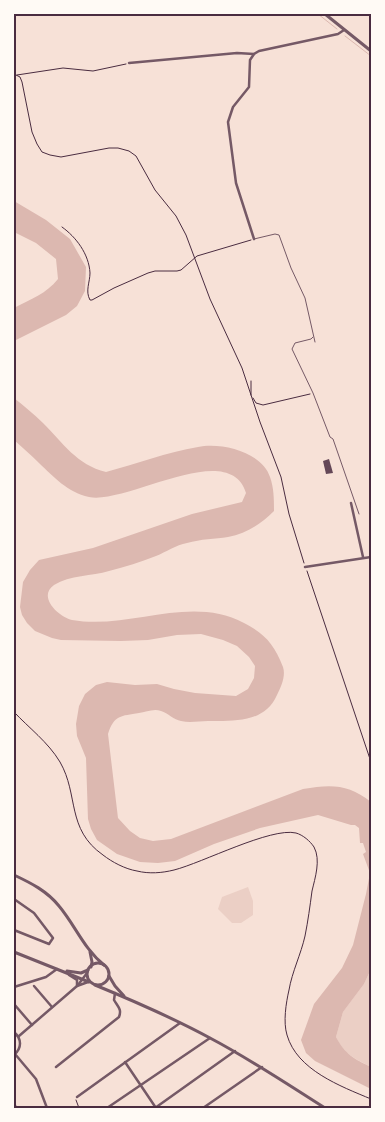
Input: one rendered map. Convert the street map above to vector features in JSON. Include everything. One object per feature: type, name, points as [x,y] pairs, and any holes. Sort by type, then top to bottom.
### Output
[{"type":"street","points":[[325,14],[371,51]]},
{"type":"street","points":[[129,63],[237,53],[254,54],[338,34],[344,30]]},
{"type":"street","points":[[254,54],[249,65],[249,87],[233,107],[228,122],[236,183],[254,239]]},
{"type":"street","points":[[351,503],[363,558]]},
{"type":"street","points":[[305,567],[371,556]]},
{"type":"street","points":[[14,875],[31,883],[52,898],[89,949],[108,970],[109,976],[118,991],[131,1000]]},
{"type":"street","points":[[14,899],[34,913],[53,938],[49,944],[14,930]]},
{"type":"street","points":[[89,949],[92,958],[86,976],[89,982]]},
{"type":"street","points":[[14,952],[131,1000],[210,1038],[262,1067],[325,1108]]},
{"type":"street","points":[[18,1036],[77,986],[89,970],[98,964],[104,965]]},
{"type":"street","points":[[14,987],[46,977],[57,969]]},
{"type":"street","points":[[63,971],[76,973],[89,970]]},
{"type":"street","points":[[63,971],[77,980],[77,986]]},
{"type":"street","points":[[95,985],[105,981],[109,976]]},
{"type":"street","points":[[77,986],[89,982]]},
{"type":"street","points":[[34,986],[52,1007]]},
{"type":"street","points":[[56,1067],[119,1017],[121,1012],[114,1000],[115,993]]},
{"type":"street","points":[[14,1004],[32,1025]]},
{"type":"street","points":[[77,1097],[180,1024]]},
{"type":"street","points":[[14,1032],[21,1044],[15,1054],[36,1080],[47,1108]]},
{"type":"street","points":[[107,1108],[210,1038]]},
{"type":"street","points":[[125,1062],[156,1108],[235,1051]]},
{"type":"street","points":[[203,1108],[262,1067]]},
{"type":"street","points":[[14,1103],[16,1108]]},
{"type":"street","points":[[209,1104],[211,1108]]},
{"type":"lane","points":[[254,239],[278,235],[305,298],[315,342]]},
{"type":"lane","points":[[313,336],[308,340],[295,343],[292,347],[330,437],[333,439],[359,514]]},
{"type":"path","points":[[14,74],[63,68],[93,71],[129,63]]},
{"type":"path","points":[[17,75],[22,82],[32,132],[42,152],[50,156],[61,157],[109,148],[129,151],[136,156],[147,176],[176,216],[186,235],[210,300],[242,368],[282,477],[289,514],[302,557]]},
{"type":"path","points":[[62,227],[75,238],[84,253],[90,272],[87,295],[90,300],[155,271],[182,270],[203,253],[254,239]]},
{"type":"path","points":[[251,381],[251,396],[256,403],[263,405],[313,393]]},
{"type":"path","points":[[309,577],[371,762]]},
{"type":"path","points":[[14,712],[42,739],[60,763],[79,826],[87,843],[120,866],[136,871],[159,873],[175,870],[261,838],[290,832],[303,836],[311,842],[316,853],[316,875],[305,936],[289,989],[285,1022],[286,1033],[298,1057],[310,1067],[351,1090],[371,1098]]},
{"type":"path","points":[[77,1097],[79,1108]]},
{"type":"shaded area","points":[[14,201],[46,220],[70,239],[86,267],[85,291],[77,306],[66,315],[14,341],[14,308],[43,292],[58,279],[56,259],[36,243],[14,232]]},
{"type":"shaded area","points":[[14,398],[40,420],[79,459],[96,469],[106,472],[175,452],[207,446],[218,446],[240,451],[250,455],[266,468],[272,485],[274,511],[253,528],[235,536],[183,544],[121,568],[67,579],[54,585],[49,590],[49,601],[56,611],[67,618],[94,622],[116,621],[181,612],[223,615],[251,627],[268,641],[276,652],[284,670],[280,689],[272,704],[257,716],[228,721],[188,722],[178,720],[158,710],[150,710],[123,716],[113,723],[108,734],[118,818],[130,831],[140,838],[153,841],[171,839],[303,789],[322,786],[339,787],[355,792],[371,802],[371,969],[364,984],[343,1012],[336,1037],[350,1055],[371,1067],[371,1089],[315,1061],[306,1053],[301,1040],[314,1004],[342,968],[353,945],[370,873],[363,854],[366,852],[363,843],[360,843],[359,828],[355,825],[318,815],[260,828],[214,844],[175,861],[158,863],[140,862],[117,854],[97,840],[88,819],[86,758],[77,736],[76,724],[79,706],[85,694],[96,685],[107,682],[135,685],[157,684],[195,693],[236,696],[248,689],[254,678],[255,666],[249,657],[237,646],[201,634],[177,635],[148,640],[61,640],[35,631],[22,615],[20,607],[23,582],[39,560],[93,548],[192,514],[242,502],[246,493],[236,478],[220,472],[199,472],[106,497],[81,495],[50,474],[14,440]]},
{"type":"shaded area","points":[[248,887],[253,901],[253,915],[241,923],[232,923],[218,909],[222,897]]},
{"type":"shaded area","points":[[371,969],[371,1067],[347,1052],[336,1037],[343,1012],[364,984]]},
{"type":"building","points":[[329,459],[333,473],[326,474],[323,461]]},
{"type":"waterway","points":[[318,14],[337,29]]},
{"type":"waterway","points":[[345,36],[371,56]]}]
